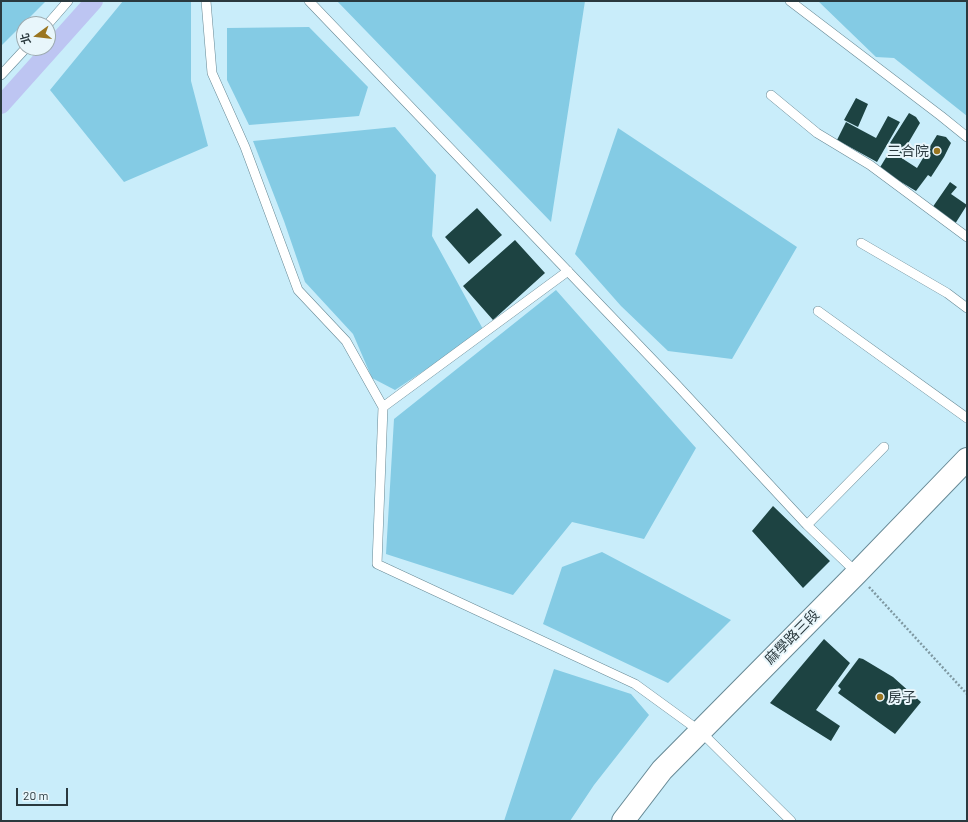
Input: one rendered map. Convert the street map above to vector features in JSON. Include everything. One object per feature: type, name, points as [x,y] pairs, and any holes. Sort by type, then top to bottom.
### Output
[{"type":"main road","name":"麻學路三段","points":[[623,821],[662,770],[701,732],[776,653],[857,573],[967,459]]},
{"type":"lane","points":[[55,16],[68,1]]},
{"type":"lane","points":[[206,1],[212,73],[246,147],[298,290],[346,341],[383,407],[377,564],[635,684],[701,732],[791,821]]},
{"type":"lane","points":[[308,1],[675,382],[807,525],[857,573]]},
{"type":"lane","points":[[790,1],[941,116],[967,138]]},
{"type":"lane","points":[[1,75],[19,56]]},
{"type":"lane","points":[[770,95],[817,133],[870,165],[967,237]]},
{"type":"lane","points":[[861,243],[947,293],[967,308]]},
{"type":"lane","points":[[383,407],[568,271]]},
{"type":"lane","points":[[818,311],[967,418]]},
{"type":"lane","points":[[807,525],[884,447]]},
{"type":"path","points":[[857,573],[967,694]]},
{"type":"shaded area","points":[[1,1],[46,1],[31,16],[16,16],[16,31],[1,46]]},
{"type":"shaded area","points":[[123,1],[191,1],[191,81],[208,146],[124,182],[50,90]]},
{"type":"shaded area","points":[[337,1],[585,1],[551,222]]},
{"type":"shaded area","points":[[818,1],[967,1],[967,116],[894,58],[876,57]]},
{"type":"shaded area","points":[[309,27],[368,87],[359,116],[249,125],[227,80],[227,28]]},
{"type":"shaded area","points":[[395,127],[436,175],[432,236],[484,331],[395,390],[372,378],[353,334],[305,282],[284,221],[253,141]]},
{"type":"shaded area","points":[[618,128],[797,247],[732,359],[668,351],[621,306],[575,254]]},
{"type":"shaded area","points":[[556,290],[696,448],[644,539],[572,522],[513,595],[386,554],[394,419]]},
{"type":"shaded area","points":[[602,552],[731,620],[668,683],[543,624],[562,567]]},
{"type":"shaded area","points":[[554,669],[631,694],[649,715],[594,785],[570,821],[504,821]]},
{"type":"building","name":"三合院","points":[[856,98],[868,104],[858,127],[844,120]]},
{"type":"building","name":"三合院","points":[[909,113],[916,117],[920,123],[900,157],[917,168],[937,135],[946,137],[951,143],[931,177],[928,175],[916,191],[879,169],[893,146],[890,143]]},
{"type":"building","name":"三合院","points":[[888,116],[900,122],[877,162],[837,140],[846,122],[876,138]]},
{"type":"building","points":[[950,182],[957,187],[951,194],[967,205],[955,224],[932,208]]},
{"type":"building","points":[[477,208],[502,235],[469,264],[445,237]]},
{"type":"building","points":[[515,240],[545,273],[493,320],[463,286]]},
{"type":"building","points":[[773,506],[830,561],[803,588],[752,531]]},
{"type":"building","points":[[824,639],[850,663],[816,710],[840,726],[831,741],[770,703]]},
{"type":"building","name":"房子","points":[[859,658],[893,677],[921,702],[895,734],[838,693],[841,689],[838,686]]},
{"type":"waterway","points":[[1,105],[94,1]]},
{"type":"place","name":"三合院","points":[[937,151]]},
{"type":"place","name":"房子","points":[[880,697]]}]
